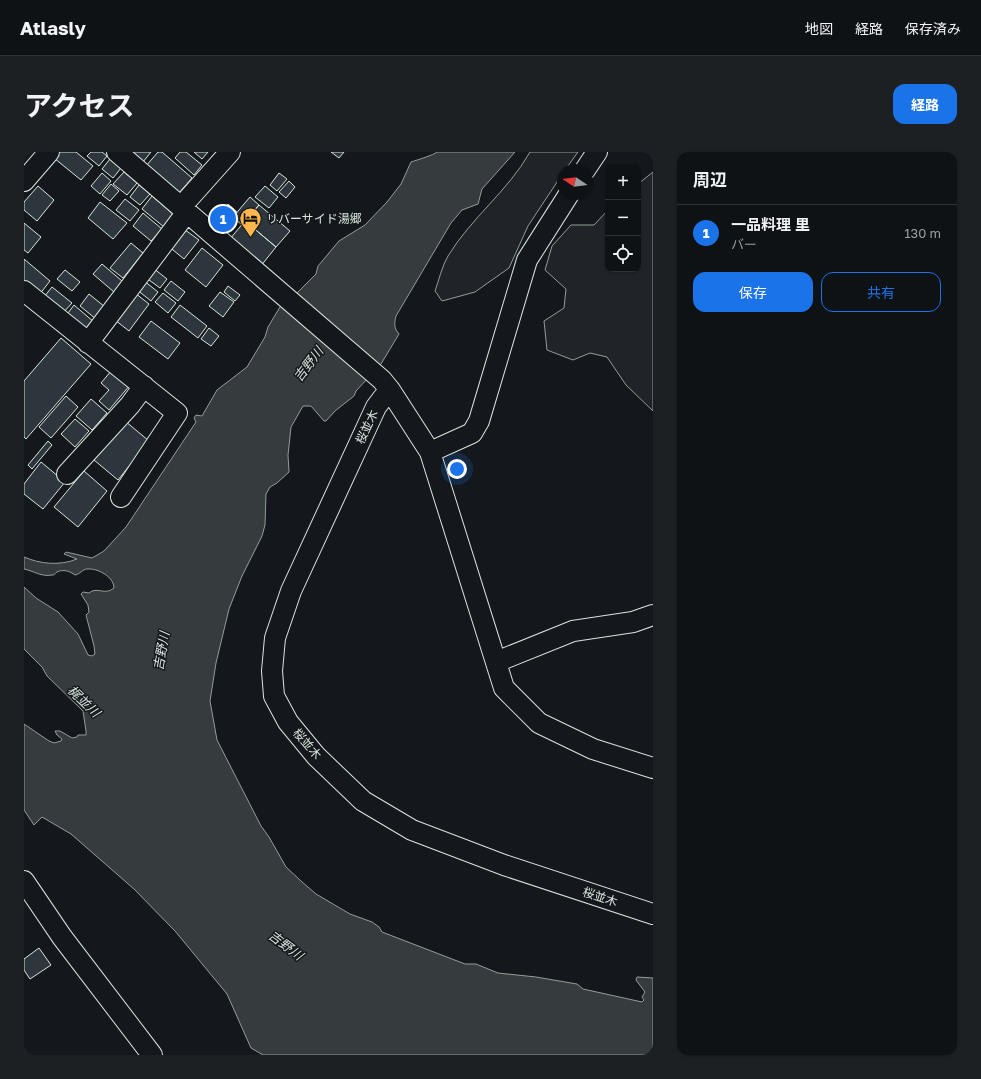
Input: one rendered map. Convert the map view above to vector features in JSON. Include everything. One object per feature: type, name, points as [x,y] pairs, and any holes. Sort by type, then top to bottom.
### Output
[{"type":"street","points":[[24,180],[49,152]]},
{"type":"street","points":[[117,152],[262,276],[386,385],[430,452],[504,688],[539,723],[593,750],[653,768]]},
{"type":"street","points":[[88,343],[184,210],[230,152]]},
{"type":"street","points":[[589,164],[597,152]]},
{"type":"street","points":[[430,452],[472,433],[479,421],[527,260],[565,200]]},
{"type":"street","points":[[24,291],[177,413],[121,497]]},
{"type":"street","name":"桜並木","points":[[386,385],[382,399],[376,407],[291,591],[275,638],[272,671],[274,696],[288,722],[316,756],[363,801],[412,830],[504,865],[653,914]]},
{"type":"street","points":[[68,474],[130,405],[144,386]]},
{"type":"street","points":[[496,662],[573,631],[633,622],[653,616]]},
{"type":"street","points":[[24,881],[62,937],[152,1055]]},
{"type":"shaded area","points":[[530,152],[578,152],[569,164],[557,164],[557,182],[528,226],[509,268],[475,292],[442,301],[435,291],[448,256],[467,229],[521,166]]},
{"type":"shaded area","points":[[653,172],[653,411],[626,385],[607,357],[590,353],[573,360],[547,350],[544,321],[564,308],[566,289],[545,270],[552,246],[571,225],[594,225],[605,213],[605,272],[641,272],[641,182]]},
{"type":"water","points":[[437,152],[515,152],[482,189],[478,204],[462,210],[451,223],[396,316],[395,326],[399,334],[381,364],[356,391],[354,396],[335,411],[326,421],[324,421],[311,406],[303,406],[291,427],[288,455],[289,472],[270,487],[266,494],[265,525],[262,536],[242,576],[229,609],[216,663],[210,701],[217,740],[261,826],[286,867],[316,894],[350,914],[372,922],[379,927],[382,932],[465,964],[476,964],[498,973],[536,977],[577,984],[583,989],[642,1002],[644,1000],[642,997],[645,992],[636,980],[637,977],[653,978],[653,1055],[263,1055],[251,1048],[227,994],[175,931],[134,889],[71,834],[42,817],[34,825],[24,810],[24,724],[54,743],[61,741],[62,739],[55,731],[60,731],[72,738],[77,737],[78,735],[86,735],[86,731],[83,711],[47,676],[42,667],[24,649],[24,587],[36,598],[58,612],[78,634],[88,655],[92,656],[95,654],[86,615],[89,612],[88,605],[81,594],[83,592],[89,593],[95,590],[107,591],[114,588],[111,580],[105,574],[91,569],[86,569],[75,575],[62,571],[57,572],[54,575],[41,575],[24,569],[24,557],[43,563],[64,563],[77,559],[64,554],[66,552],[92,558],[104,551],[126,527],[196,422],[194,418],[196,415],[202,416],[217,390],[247,367],[265,337],[268,327],[280,307],[316,274],[318,266],[339,241],[365,225],[387,202],[401,184],[411,162]]},
{"type":"building","points":[[59,152],[76,152],[93,166],[81,180],[54,158]]},
{"type":"building","points":[[91,152],[102,152],[107,156],[99,166],[87,156]]},
{"type":"building","points":[[132,152],[151,152],[143,162]]},
{"type":"building","points":[[158,152],[162,152],[192,178],[178,194],[146,166]]},
{"type":"building","points":[[180,152],[186,152],[202,165],[194,175],[175,158]]},
{"type":"building","points":[[194,152],[208,152],[202,159]]},
{"type":"building","points":[[331,152],[344,152],[339,158]]},
{"type":"building","points":[[110,159],[121,168],[113,178],[102,169]]},
{"type":"building","points":[[124,172],[137,183],[127,195],[113,184]]},
{"type":"building","points":[[102,173],[111,181],[100,194],[91,186]]},
{"type":"building","points":[[279,173],[287,179],[277,191],[270,185]]},
{"type":"building","points":[[289,181],[295,187],[286,198],[279,192]]},
{"type":"building","points":[[111,184],[119,191],[110,201],[102,195]]},
{"type":"building","points":[[139,185],[150,194],[140,205],[130,197]]},
{"type":"building","points":[[38,186],[54,200],[37,221],[24,210],[24,202]]},
{"type":"building","points":[[265,186],[278,197],[269,208],[255,197]]},
{"type":"building","points":[[152,196],[174,215],[164,227],[142,209]]},
{"type":"building","points":[[250,197],[259,205],[242,225],[233,217]]},
{"type":"building","points":[[125,199],[139,210],[130,221],[116,210]]},
{"type":"building","points":[[100,202],[127,223],[113,239],[88,218]]},
{"type":"building","points":[[228,204],[237,212],[233,217],[236,220],[223,235],[211,224]]},
{"type":"building","points":[[259,205],[290,231],[276,247],[245,221]]},
{"type":"building","points":[[143,213],[162,229],[151,241],[133,226]]},
{"type":"building","points":[[245,221],[276,247],[260,267],[229,240]]},
{"type":"building","points":[[24,223],[41,237],[28,253],[24,250]]},
{"type":"building","points":[[181,227],[199,240],[184,259],[167,245]]},
{"type":"building","points":[[131,243],[143,253],[123,278],[110,268]]},
{"type":"building","points":[[202,248],[223,265],[206,287],[185,270]]},
{"type":"building","points":[[24,259],[50,281],[39,295],[24,283]]},
{"type":"building","points":[[102,264],[122,281],[114,292],[93,274]]},
{"type":"building","points":[[153,268],[167,279],[160,288],[145,277]]},
{"type":"building","points":[[65,270],[80,282],[72,291],[57,279]]},
{"type":"building","points":[[143,280],[158,292],[151,301],[136,289]]},
{"type":"building","points":[[171,281],[185,292],[178,301],[164,290]]},
{"type":"building","points":[[228,286],[240,295],[235,301],[224,292]]},
{"type":"building","points":[[52,287],[72,303],[63,313],[44,297]]},
{"type":"building","points":[[220,292],[234,302],[223,317],[209,306]]},
{"type":"building","points":[[135,293],[149,304],[129,331],[115,320]]},
{"type":"building","points":[[163,293],[176,303],[168,313],[155,302]]},
{"type":"building","points":[[89,294],[105,307],[96,319],[80,306]]},
{"type":"building","points":[[74,305],[94,322],[85,334],[65,317]]},
{"type":"building","points":[[180,305],[207,326],[198,338],[171,317]]},
{"type":"building","points":[[151,321],[180,343],[168,359],[139,337]]},
{"type":"building","points":[[209,328],[219,336],[211,346],[201,339]]},
{"type":"building","points":[[61,338],[91,364],[26,439],[24,437],[24,381]]},
{"type":"building","points":[[112,370],[130,385],[109,410],[99,401],[109,390],[101,383]]},
{"type":"building","points":[[66,396],[78,407],[51,438],[39,427]]},
{"type":"building","points":[[91,399],[107,413],[92,430],[76,416]]},
{"type":"building","points":[[75,419],[89,431],[75,447],[61,434]]},
{"type":"building","points":[[125,421],[149,441],[118,480],[94,460]]},
{"type":"building","points":[[48,441],[52,445],[32,469],[28,465]]},
{"type":"building","points":[[41,462],[65,482],[43,509],[24,494],[24,484]]},
{"type":"building","points":[[84,471],[107,491],[78,527],[54,507]]},
{"type":"building","points":[[39,948],[51,965],[30,979],[24,970],[24,959]]},
{"type":"place","name":"一品料理 里","points":[[223,219]]},
{"type":"place","name":"リバーサイド湯郷","points":[[250,238]]},
{"type":"water label","name":"吉野川","points":[[308,364]]},
{"type":"water label","name":"吉野川","points":[[161,651]]},
{"type":"water label","name":"梶並川","points":[[84,701]]},
{"type":"water label","name":"吉野川","points":[[286,945]]}]
